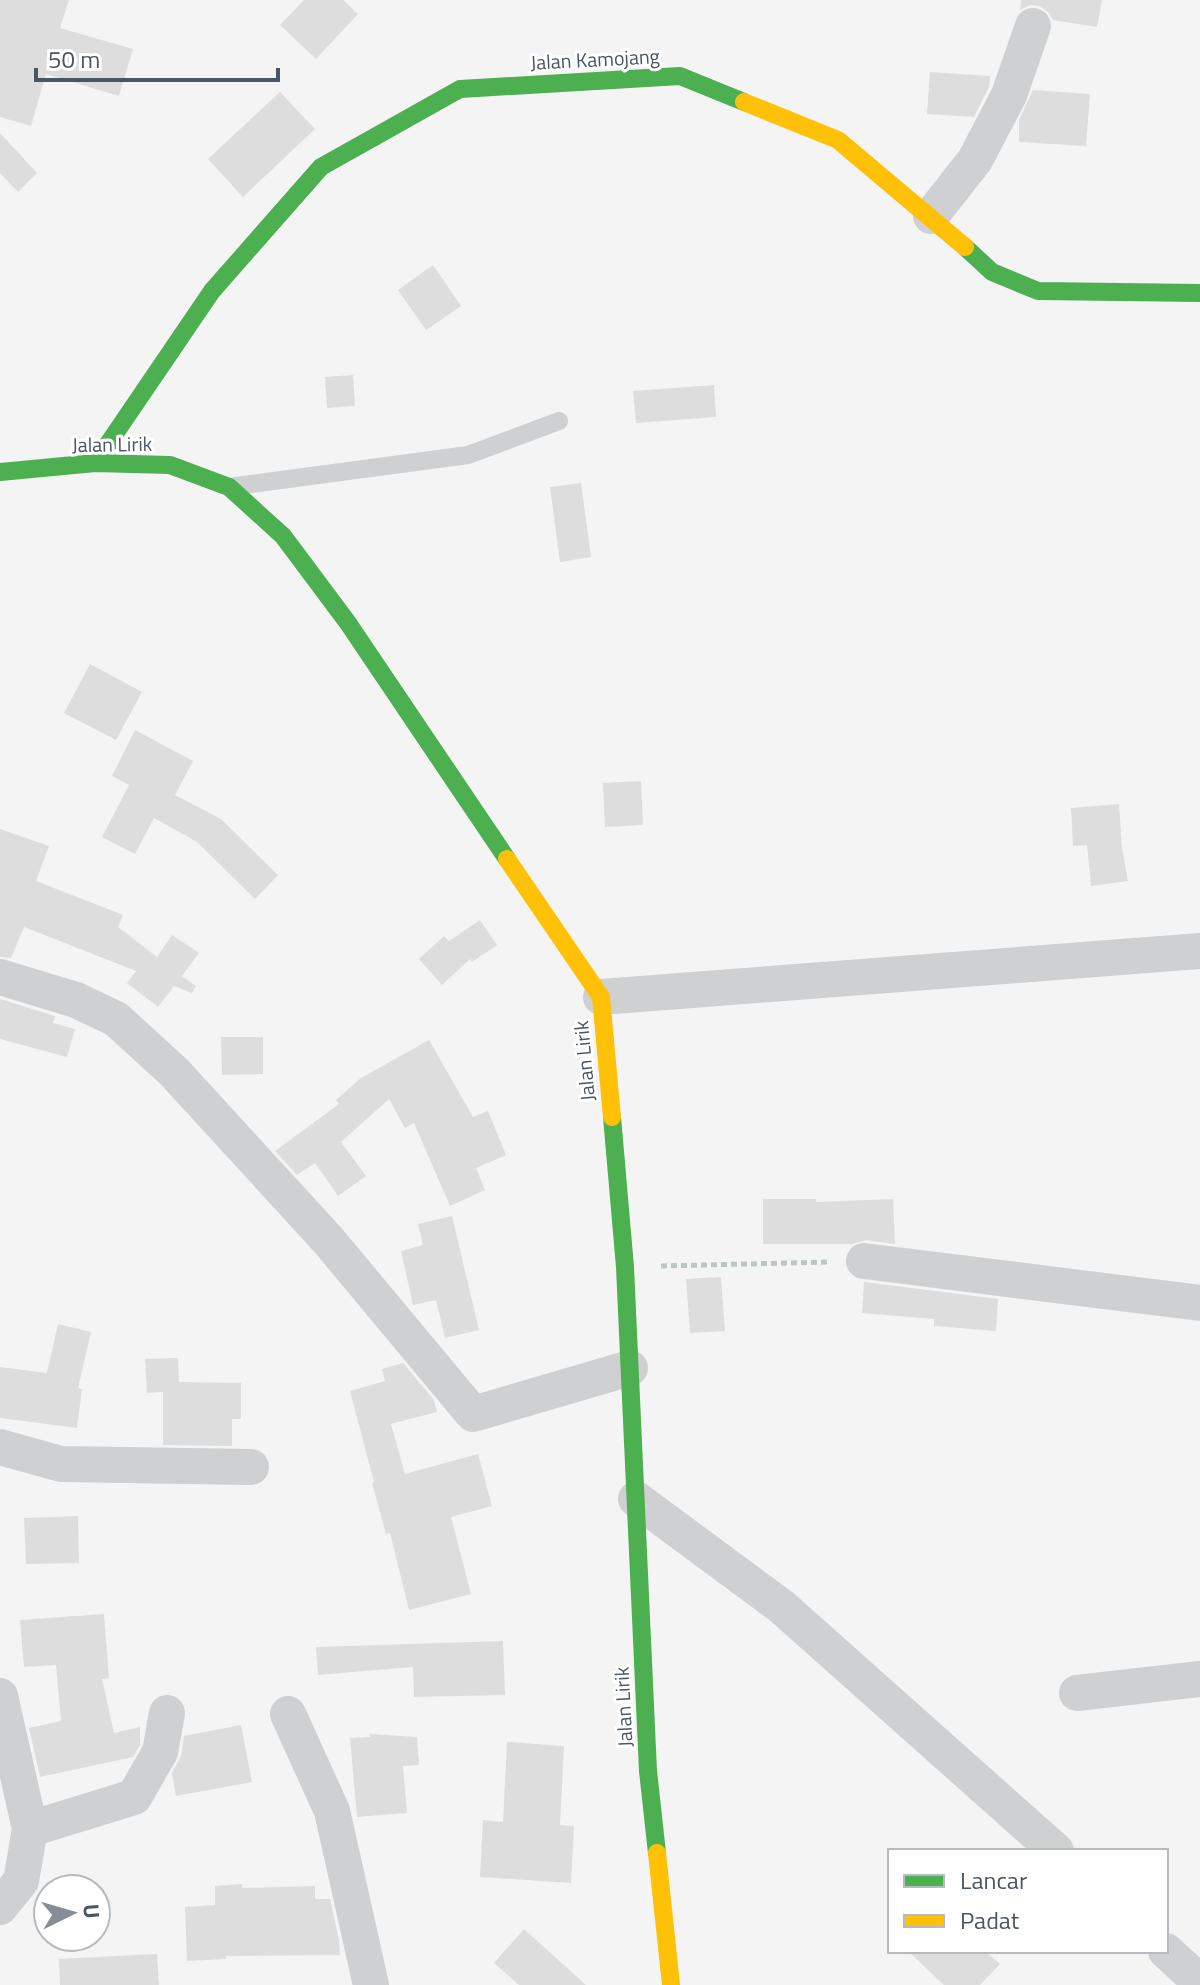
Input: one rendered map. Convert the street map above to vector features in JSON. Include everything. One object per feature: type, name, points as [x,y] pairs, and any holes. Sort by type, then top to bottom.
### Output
[{"type":"main road","name":"Jalan Kamojang","points":[[95,463],[212,291],[321,167],[460,89],[680,76],[838,140],[931,216],[992,272],[1038,291],[1200,293]]},
{"type":"main road","name":"Jalan Lirik","points":[[0,472],[95,463],[170,465],[229,487],[283,536],[348,623],[601,997],[625,1267],[648,1771],[671,1985]]},
{"type":"street","points":[[931,216],[975,160],[1009,95],[1033,26]]},
{"type":"street","points":[[601,997],[1200,951]]},
{"type":"street","points":[[0,977],[76,1000],[116,1019],[174,1072],[328,1240],[473,1414],[630,1368]]},
{"type":"street","points":[[864,1261],[1200,1303]]},
{"type":"street","points":[[0,1447],[61,1464],[251,1467]]},
{"type":"street","points":[[636,1499],[782,1607],[1054,1849]]},
{"type":"street","points":[[1077,1693],[1200,1679]]},
{"type":"street","points":[[0,1696],[30,1829],[21,1881],[0,1907]]},
{"type":"street","points":[[30,1829],[134,1797],[160,1752],[167,1713]]},
{"type":"street","points":[[288,1714],[332,1811],[371,1985]]},
{"type":"street","points":[[1168,1953],[1200,1982]]},
{"type":"lane","points":[[229,487],[468,455],[559,421]]},
{"type":"path","points":[[625,1267],[864,1261]]},
{"type":"building","points":[[0,0],[69,0],[60,28],[133,49],[119,96],[46,74],[31,126],[0,117]]},
{"type":"building","points":[[304,0],[343,0],[358,14],[316,59],[280,25]]},
{"type":"building","points":[[1021,0],[1102,0],[1097,27],[1053,20],[1039,6],[1030,5],[1020,10]]},
{"type":"building","points":[[930,72],[990,76],[989,87],[974,117],[927,114]]},
{"type":"building","points":[[1033,90],[1090,94],[1086,146],[1019,142],[1019,120]]},
{"type":"building","points":[[280,92],[315,129],[243,197],[208,159]]},
{"type":"building","points":[[0,133],[37,173],[18,192],[0,173]]},
{"type":"building","points":[[433,265],[461,306],[426,330],[398,290]]},
{"type":"building","points":[[353,375],[355,406],[327,408],[325,377]]},
{"type":"building","points":[[714,385],[716,417],[636,423],[633,391]]},
{"type":"building","points":[[581,483],[591,557],[560,562],[550,487]]},
{"type":"building","points":[[90,664],[142,692],[116,740],[64,713]]},
{"type":"building","points":[[135,730],[193,761],[175,795],[221,819],[278,875],[255,899],[197,842],[154,818],[135,854],[102,837],[129,785],[112,776]]},
{"type":"building","points":[[641,781],[643,825],[605,827],[603,783]]},
{"type":"building","points":[[1119,804],[1128,881],[1091,886],[1087,845],[1073,846],[1071,808]]},
{"type":"building","points":[[0,829],[49,846],[36,881],[123,915],[118,927],[157,957],[172,935],[199,953],[182,976],[196,986],[192,993],[174,986],[158,1007],[127,983],[136,971],[24,927],[11,958],[0,957]]},
{"type":"building","points":[[480,920],[497,945],[472,962],[470,959],[442,985],[419,959],[444,936],[449,941]]},
{"type":"building","points":[[0,999],[55,1016],[53,1023],[75,1029],[67,1057],[0,1039]]},
{"type":"building","points":[[221,1037],[263,1037],[263,1074],[222,1075]]},
{"type":"building","points":[[429,1040],[473,1117],[488,1111],[506,1155],[476,1168],[485,1190],[450,1206],[414,1123],[405,1128],[389,1099],[341,1142],[366,1176],[338,1196],[315,1163],[297,1175],[275,1151],[339,1104],[336,1100],[361,1078]]},
{"type":"building","points":[[763,1199],[816,1199],[816,1202],[893,1199],[895,1244],[866,1240],[852,1244],[763,1244]]},
{"type":"building","points":[[452,1216],[479,1330],[445,1338],[436,1300],[413,1305],[401,1251],[423,1245],[418,1224]]},
{"type":"building","points":[[721,1277],[725,1331],[690,1333],[686,1279]]},
{"type":"building","points":[[864,1282],[998,1299],[996,1331],[934,1326],[934,1319],[862,1313]]},
{"type":"building","points":[[58,1324],[91,1332],[78,1388],[82,1389],[77,1428],[0,1418],[0,1367],[47,1373]]},
{"type":"building","points":[[178,1358],[179,1382],[241,1383],[241,1419],[232,1419],[232,1446],[163,1445],[163,1392],[147,1393],[145,1359]]},
{"type":"building","points":[[403,1363],[434,1400],[437,1412],[391,1424],[405,1474],[478,1454],[492,1506],[451,1517],[471,1594],[409,1610],[390,1533],[386,1534],[372,1483],[350,1391],[385,1381],[382,1369]]},
{"type":"building","points":[[78,1516],[79,1563],[26,1564],[24,1518]]},
{"type":"building","points":[[104,1614],[109,1678],[102,1679],[114,1733],[140,1727],[140,1745],[133,1757],[40,1777],[29,1728],[61,1721],[56,1665],[24,1667],[20,1620]]},
{"type":"building","points":[[503,1641],[505,1695],[414,1697],[413,1667],[318,1675],[316,1647]]},
{"type":"building","points":[[241,1725],[252,1782],[176,1796],[172,1773],[181,1756],[184,1736]]},
{"type":"building","points":[[370,1734],[417,1737],[419,1765],[403,1766],[407,1813],[357,1817],[350,1738],[370,1737]]},
{"type":"building","points":[[507,1742],[564,1746],[560,1825],[574,1826],[571,1883],[480,1877],[483,1820],[503,1822]]},
{"type":"building","points":[[242,1884],[242,1888],[315,1886],[315,1899],[330,1899],[340,1955],[226,1956],[226,1959],[187,1961],[185,1907],[215,1905],[215,1886]]},
{"type":"building","points":[[524,1929],[586,1985],[519,1985],[494,1963]]},
{"type":"building","points":[[910,1953],[987,1953],[1000,1964],[980,1985],[944,1985]]},
{"type":"building","points":[[157,1954],[159,1985],[60,1985],[59,1959]]},
{"type":"traffic: fast","points":[[95,463],[212,291],[321,167],[460,89],[680,76],[744,102]]},
{"type":"traffic: fast","points":[[965,247],[992,272],[1038,291],[1200,293]]},
{"type":"traffic: fast","points":[[0,472],[95,463],[170,465],[229,487],[283,536],[348,623],[507,859]]},
{"type":"traffic: fast","points":[[612,1117],[625,1267],[648,1771],[657,1853]]},
{"type":"traffic: slow","points":[[744,102],[838,140],[965,247]]},
{"type":"traffic: slow","points":[[507,859],[601,997],[612,1117]]},
{"type":"traffic: slow","points":[[657,1853],[671,1985]]}]
